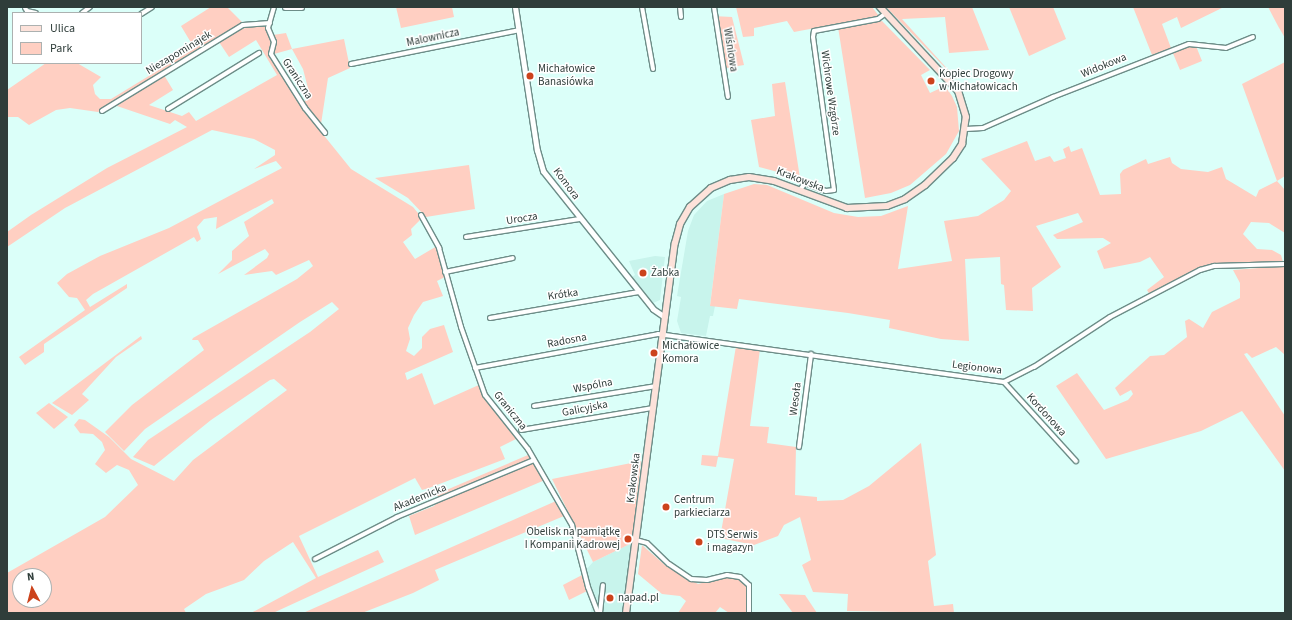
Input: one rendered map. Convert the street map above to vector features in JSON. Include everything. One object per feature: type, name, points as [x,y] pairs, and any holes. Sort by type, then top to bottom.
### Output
[{"type":"main road","name":"Krakowska","points":[[626,613],[677,233],[686,213],[696,199],[718,185],[742,177],[768,179],[854,209],[876,208],[896,203],[925,185],[949,163],[959,149],[966,129],[963,103],[954,85],[880,7]]},
{"type":"street","points":[[142,13],[152,7]]},
{"type":"street","name":"Graniczna","points":[[274,7],[270,23],[274,42],[271,54],[305,108],[325,133]]},
{"type":"street","points":[[286,7],[301,7]]},
{"type":"street","name":"Komora","points":[[516,7],[541,166],[580,219],[657,314],[665,317]]},
{"type":"street","points":[[642,7],[653,69]]},
{"type":"street","points":[[680,7],[681,18]]},
{"type":"street","name":"Wiśniowa","points":[[714,7],[728,97]]},
{"type":"street","name":"Wichrowe Wzgórze","points":[[800,190],[805,183],[826,191],[834,190],[813,37],[814,31],[878,19],[885,14]]},
{"type":"street","name":"Niezapominajek","points":[[102,111],[243,25],[270,23]]},
{"type":"street","name":"Malownicza","points":[[350,64],[519,30]]},
{"type":"street","name":"Widokowa","points":[[966,129],[983,128],[1052,97],[1189,44],[1226,48],[1253,37]]},
{"type":"street","points":[[168,109],[260,54]]},
{"type":"street","name":"Graniczna","points":[[421,215],[439,248],[475,368],[489,402],[513,427],[572,525],[588,587],[599,613]]},
{"type":"street","name":"Urocza","points":[[466,237],[580,219]]},
{"type":"street","points":[[445,272],[513,258]]},
{"type":"street","name":"Legionowa","points":[[663,335],[811,354],[1004,382],[1034,367],[1110,317],[1200,270],[1214,266],[1285,264]]},
{"type":"street","name":"Krótka","points":[[490,318],[639,292]]},
{"type":"street","name":"Radosna","points":[[475,368],[607,342],[663,335]]},
{"type":"street","name":"Wesoła","points":[[799,446],[811,354]]},
{"type":"street","name":"Kordonowa","points":[[1004,382],[1076,461]]},
{"type":"street","name":"Wspólna","points":[[534,406],[656,386]]},
{"type":"street","name":"Galicyjska","points":[[521,430],[653,408]]},
{"type":"street","name":"Akademicka","points":[[316,559],[397,517],[534,460]]},
{"type":"street","points":[[636,540],[647,543],[674,568],[691,578],[708,580],[727,575],[740,577],[749,585],[749,613]]},
{"type":"street","name":"Graniczna","points":[[599,613],[603,585]]},
{"type":"shaded area","points":[[724,194],[710,305],[715,306],[713,316],[710,316],[706,336],[681,333],[677,321],[681,297],[677,296],[688,231],[694,215],[707,201]]},
{"type":"shaded area","points":[[655,256],[665,257],[660,300],[653,303],[632,277],[635,275],[629,261]]},
{"type":"shaded area","points":[[632,543],[622,613],[591,613],[592,602],[583,580],[585,571],[593,562]]},
{"type":"green space","points":[[211,7],[227,7],[243,23],[98,112],[70,108],[56,110],[29,125],[18,117],[7,117],[7,90],[45,64],[79,64],[101,77],[93,85],[95,94],[100,99],[111,99],[193,49],[193,46],[181,26]]},
{"type":"green space","points":[[396,7],[452,7],[454,17],[401,28]]},
{"type":"green space","points":[[736,7],[872,7],[879,16],[794,32],[787,21],[754,28],[754,36],[743,37]]},
{"type":"green space","points":[[886,7],[972,7],[989,50],[949,53],[945,17],[902,19],[962,85]]},
{"type":"green space","points":[[1009,7],[1053,7],[1066,39],[1029,56]]},
{"type":"green space","points":[[1133,7],[1224,7],[1181,28],[1177,17],[1162,24],[1171,48],[1152,55]]},
{"type":"green space","points":[[1268,7],[1285,7],[1285,38],[1278,26]]},
{"type":"green space","points":[[713,16],[732,17],[744,65],[721,69]]},
{"type":"green space","points":[[882,21],[930,70],[921,75],[930,93],[945,86],[952,96],[957,107],[959,131],[946,154],[910,185],[891,193],[865,198],[838,27]]},
{"type":"green space","points":[[267,27],[271,44],[269,56],[305,112],[351,169],[413,207],[422,218],[411,229],[412,235],[403,242],[415,259],[437,246],[445,277],[437,281],[443,296],[423,302],[414,315],[408,328],[410,339],[406,351],[414,356],[422,348],[422,337],[430,329],[444,325],[453,352],[405,373],[407,380],[422,373],[434,405],[481,384],[484,398],[520,437],[500,447],[505,459],[422,490],[415,478],[299,536],[318,577],[378,550],[384,562],[273,613],[251,613],[316,578],[293,542],[264,561],[244,580],[206,594],[184,609],[186,613],[7,613],[7,573],[12,570],[12,608],[52,608],[52,568],[16,568],[105,517],[138,485],[129,470],[117,465],[106,473],[95,464],[105,450],[102,442],[93,434],[80,433],[74,425],[79,419],[85,420],[109,437],[131,459],[174,481],[193,460],[287,390],[274,379],[270,380],[211,420],[154,466],[133,457],[148,440],[310,332],[339,309],[332,302],[300,322],[145,429],[124,451],[105,432],[132,405],[204,350],[198,340],[192,340],[193,338],[297,279],[313,266],[309,260],[276,275],[272,271],[244,275],[267,258],[269,254],[265,249],[218,274],[232,260],[232,251],[249,236],[244,222],[274,203],[272,199],[216,229],[217,217],[204,219],[197,227],[201,239],[197,242],[194,237],[93,294],[86,300],[90,307],[127,284],[127,288],[44,344],[44,352],[25,365],[19,357],[85,310],[77,298],[69,297],[57,283],[67,274],[100,256],[169,228],[282,168],[276,161],[254,169],[275,155],[275,150],[254,139],[212,130],[65,208],[7,247],[7,232],[31,215],[107,168],[187,127],[175,120],[170,124],[114,105],[164,75],[173,90],[149,105],[182,116],[189,112],[196,121],[277,75],[256,40],[229,57],[219,42],[240,29]]},
{"type":"green space","points":[[286,33],[292,49],[274,54],[273,35]]},
{"type":"green space","points":[[344,39],[350,68],[328,78],[321,124],[304,102],[310,96],[303,69],[292,49]]},
{"type":"green space","points":[[1189,45],[1196,46],[1202,61],[1180,70],[1172,51]]},
{"type":"green space","points":[[1285,62],[1285,176],[1277,181],[1242,84]]},
{"type":"green space","points":[[785,82],[800,178],[759,167],[751,120],[775,116],[772,84]]},
{"type":"green space","points":[[1027,141],[1035,161],[1050,156],[1054,162],[1066,158],[1063,149],[1069,146],[1071,152],[1082,148],[1100,195],[1121,194],[1120,174],[1123,170],[1146,159],[1148,164],[1170,157],[1172,163],[1181,169],[1208,172],[1222,167],[1226,179],[1256,197],[1259,190],[1277,181],[1285,190],[1285,233],[1269,223],[1251,222],[1243,234],[1257,249],[1272,250],[1281,255],[1283,262],[1219,264],[1200,268],[1150,295],[1147,290],[1164,277],[1150,257],[1140,262],[1104,269],[1097,251],[1111,243],[1103,238],[1057,239],[1053,235],[1083,222],[1078,213],[1036,226],[1061,267],[1032,288],[1033,311],[1006,310],[1004,285],[1001,284],[1000,257],[965,259],[969,341],[941,339],[889,328],[890,320],[848,313],[739,299],[737,309],[710,306],[724,194],[754,184],[767,185],[834,213],[858,217],[881,216],[908,206],[898,269],[952,261],[944,221],[978,216],[1004,200],[1011,191],[981,159]]},
{"type":"green space","points":[[469,165],[475,209],[426,217],[408,198],[375,178]]},
{"type":"green space","points":[[1285,266],[1285,355],[1276,347],[1252,358],[1247,353],[1244,354],[1285,416],[1285,471],[1242,411],[1201,431],[1106,459],[1056,386],[1077,373],[1104,410],[1128,400],[1133,394],[1131,390],[1120,396],[1115,388],[1150,356],[1164,355],[1187,337],[1185,321],[1189,319],[1203,328],[1212,312],[1240,298],[1240,283],[1233,270]]},
{"type":"green space","points":[[141,336],[142,339],[116,357],[82,394],[89,400],[72,415],[52,403]]},
{"type":"green space","points":[[736,346],[760,349],[750,426],[769,427],[767,443],[796,447],[795,495],[817,497],[817,501],[843,500],[869,486],[921,443],[936,555],[928,561],[934,606],[953,604],[954,613],[847,611],[848,594],[813,592],[802,565],[811,560],[800,517],[784,525],[778,536],[754,545],[720,538],[734,459],[718,457],[716,467],[701,465],[702,455],[718,456]]},
{"type":"green space","points":[[49,403],[68,417],[54,429],[36,413]]},
{"type":"green space","points":[[528,455],[545,480],[415,535],[409,516],[434,506],[439,500],[437,494]]},
{"type":"green space","points":[[641,461],[632,543],[593,562],[552,479]]},
{"type":"green space","points":[[556,501],[564,516],[435,570],[439,580],[413,593],[362,613],[303,613]]},
{"type":"green space","points":[[642,545],[666,566],[698,584],[725,577],[734,577],[745,583],[748,588],[747,613],[729,613],[720,607],[715,613],[678,613],[686,601],[680,596],[662,594],[638,574]]},
{"type":"green space","points":[[582,575],[587,591],[569,600],[563,585]]},
{"type":"green space","points":[[779,594],[805,595],[817,613],[793,613]]},
{"type":"place","name":"Michałowice Banasiówka","points":[[530,76]]},
{"type":"place","name":"Kopiec Drogowy w Michałowicach","points":[[931,81]]},
{"type":"place","name":"Żabka","points":[[643,273]]},
{"type":"place","name":"Michałowice Komora","points":[[654,353]]},
{"type":"place","name":"Centrum parkieciarza","points":[[666,507]]},
{"type":"place","name":"Obelisk na pamiątkę I Kompanii Kadrowej","points":[[628,539]]},
{"type":"place","name":"DTS Serwis i magazyn","points":[[699,542]]},
{"type":"place","name":"napad.pl","points":[[610,598]]}]
